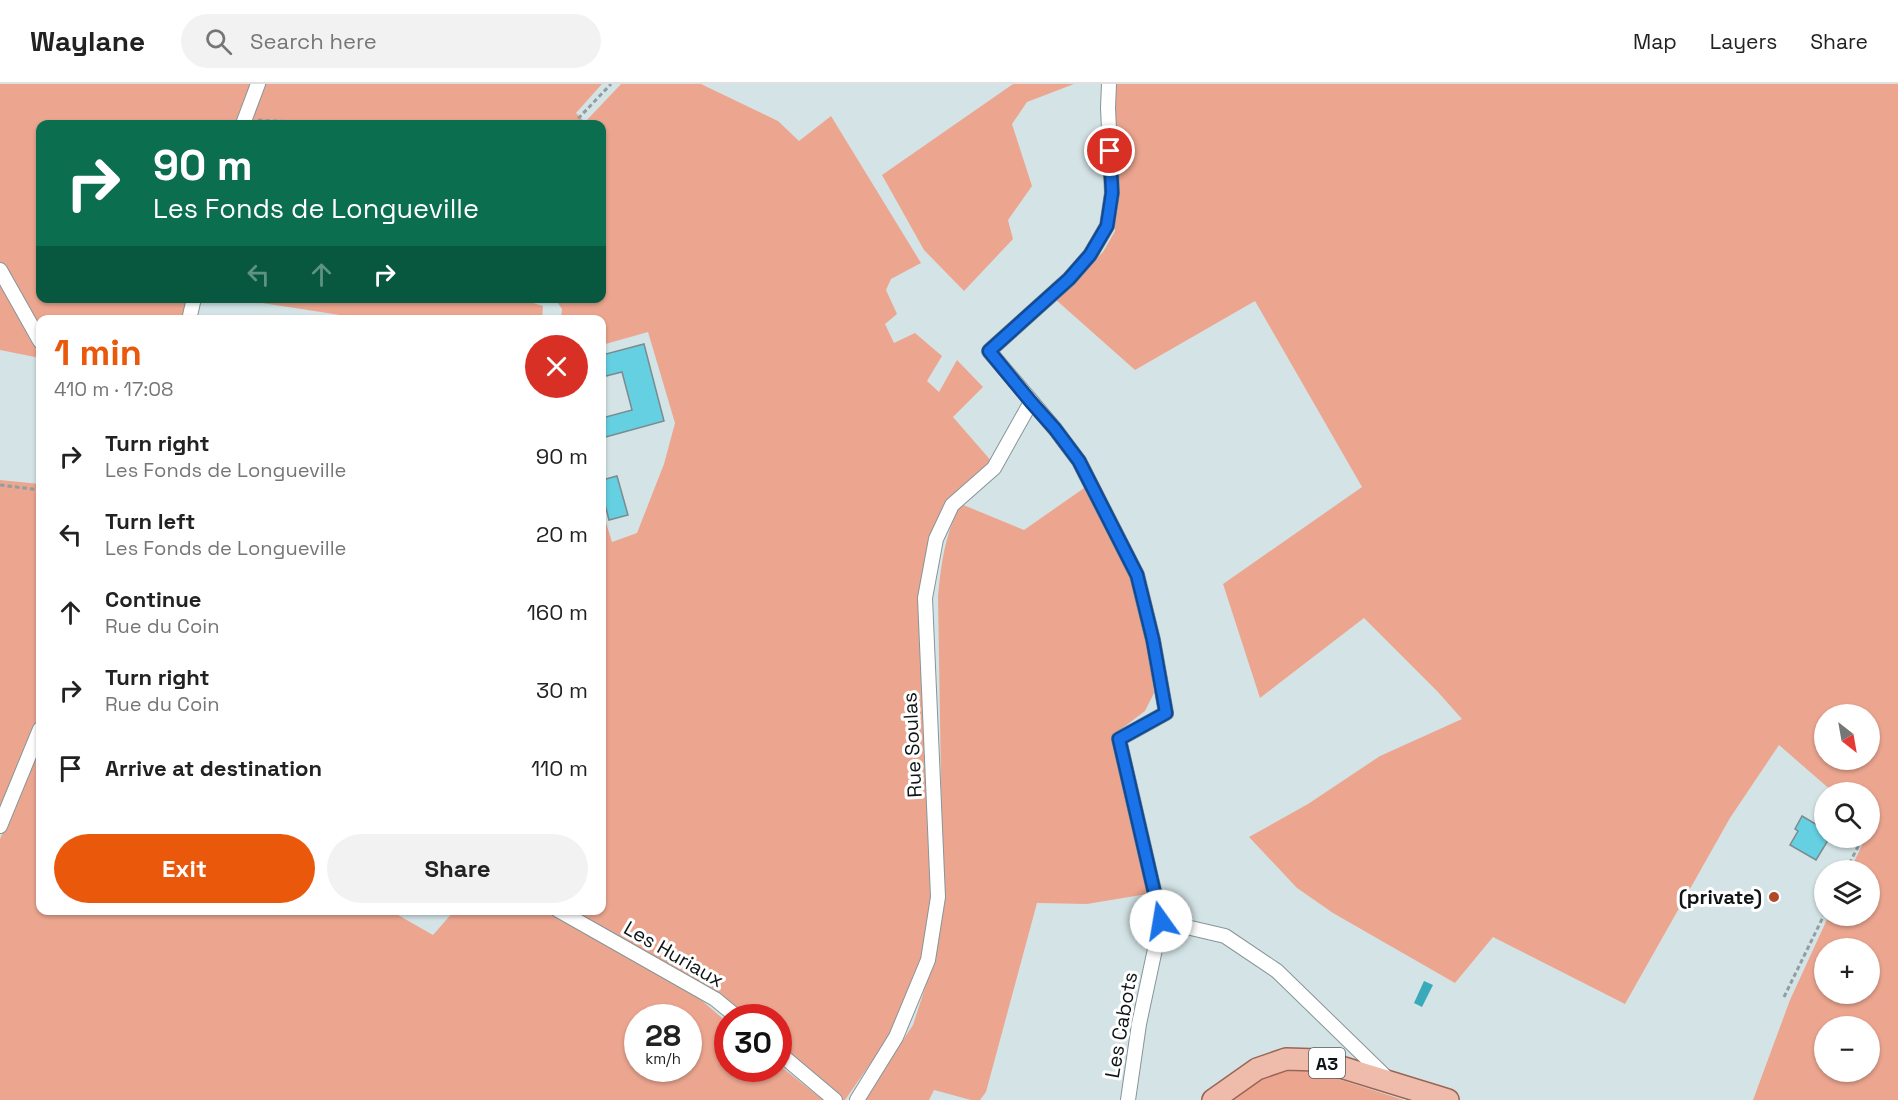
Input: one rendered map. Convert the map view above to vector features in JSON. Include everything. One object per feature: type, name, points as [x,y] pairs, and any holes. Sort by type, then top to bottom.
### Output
[{"type":"main road","name":"A3","points":[[1213,1100],[1257,1069],[1286,1059],[1318,1060],[1448,1100]]},
{"type":"street","points":[[245,120],[258,84]]},
{"type":"street","points":[[1109,84],[1112,193],[1107,226],[1090,255],[1069,279],[989,351],[1079,461],[1137,575],[1153,640],[1166,713],[1119,739],[1161,921],[1225,936],[1277,971],[1392,1082]]},
{"type":"street","points":[[0,270],[36,335]]},
{"type":"street","name":"Rue Soulas","points":[[857,1100],[896,1037],[928,960],[939,897],[925,598],[936,539],[952,505],[994,468],[1031,402]]},
{"type":"street","points":[[0,826],[36,739]]},
{"type":"street","name":"Les Huriaux","points":[[567,915],[721,1004]]},
{"type":"street","name":"Les Cabots","points":[[1128,1100],[1139,1024],[1161,921]]},
{"type":"street","points":[[792,1064],[835,1100]]},
{"type":"path","points":[[577,120],[611,84]]},
{"type":"path","points":[[0,485],[36,489]]},
{"type":"path","points":[[1784,997],[1819,926]]},
{"type":"shaded area","points":[[0,84],[251,84],[237,120],[36,120],[36,303],[187,303],[183,315],[36,315],[36,328],[0,265]]},
{"type":"shaded area","points":[[263,84],[602,84],[576,113],[583,120],[250,120]]},
{"type":"shaded area","points":[[621,84],[701,84],[778,121],[799,141],[831,116],[921,263],[891,279],[886,290],[897,314],[885,324],[894,343],[915,333],[942,356],[927,381],[939,392],[957,360],[983,387],[953,417],[993,463],[931,537],[932,902],[921,962],[891,1034],[845,1100],[841,1100],[792,1058],[792,1004],[723,1004],[578,915],[606,915],[606,523],[612,542],[637,533],[664,464],[675,423],[648,332],[606,344],[606,315],[561,315],[562,309],[558,303],[606,303],[606,120],[587,120]]},
{"type":"shaded area","points":[[1013,84],[1074,84],[1027,102],[1012,124],[1032,186],[1008,220],[1013,239],[964,291],[924,250],[882,175]]},
{"type":"shaded area","points":[[1115,84],[1898,84],[1898,1100],[1753,1100],[1790,1000],[1814,948],[1814,1004],[1880,1004],[1880,938],[1818,938],[1824,926],[1880,926],[1880,860],[1855,860],[1861,848],[1880,848],[1880,782],[1822,782],[1779,745],[1730,818],[1625,1004],[1493,937],[1455,983],[1333,913],[1297,888],[1249,837],[1308,804],[1380,756],[1462,719],[1364,618],[1260,698],[1223,584],[1362,487],[1255,301],[1135,370],[1055,299],[1103,252],[1115,231]]},
{"type":"shaded area","points":[[0,283],[36,341],[36,357],[0,350]]},
{"type":"shaded area","points":[[263,303],[533,303],[543,306],[542,315],[340,315]]},
{"type":"shaded area","points":[[0,480],[36,484],[36,726],[0,811]]},
{"type":"shaded area","points":[[1087,486],[1131,581],[1147,637],[1154,693],[1145,711],[1112,736],[1147,894],[1087,904],[1037,903],[986,1092],[980,1100],[971,1100],[934,1090],[929,1100],[863,1100],[913,1025],[931,969],[943,904],[938,596],[942,560],[951,526],[961,504],[1024,530]]},
{"type":"shaded area","points":[[36,754],[36,915],[398,915],[433,935],[450,915],[554,915],[694,994],[714,1011],[714,1082],[792,1082],[792,1075],[823,1100],[0,1100],[0,839]]},
{"type":"shaded area","points":[[1274,1071],[1313,1071],[1404,1100],[1222,1100]]},
{"type":"water","points":[[1424,981],[1433,985],[1422,1007],[1414,1003]]},
{"type":"building","points":[[644,344],[664,421],[606,437],[606,417],[632,410],[622,372],[606,376],[606,354]]},
{"type":"building","points":[[617,476],[628,515],[609,520],[606,508],[606,479]]},
{"type":"building","points":[[1802,816],[1814,823],[1814,848],[1823,848],[1816,860],[1790,845],[1798,831],[1795,829]]},
{"type":"place","name":"(private)","points":[[1774,897]]},
{"type":"route","points":[[1110,151],[1112,193],[1107,226],[1090,255],[1069,279],[989,351],[1079,461],[1137,575],[1153,640],[1166,713],[1119,739],[1161,921]]}]
